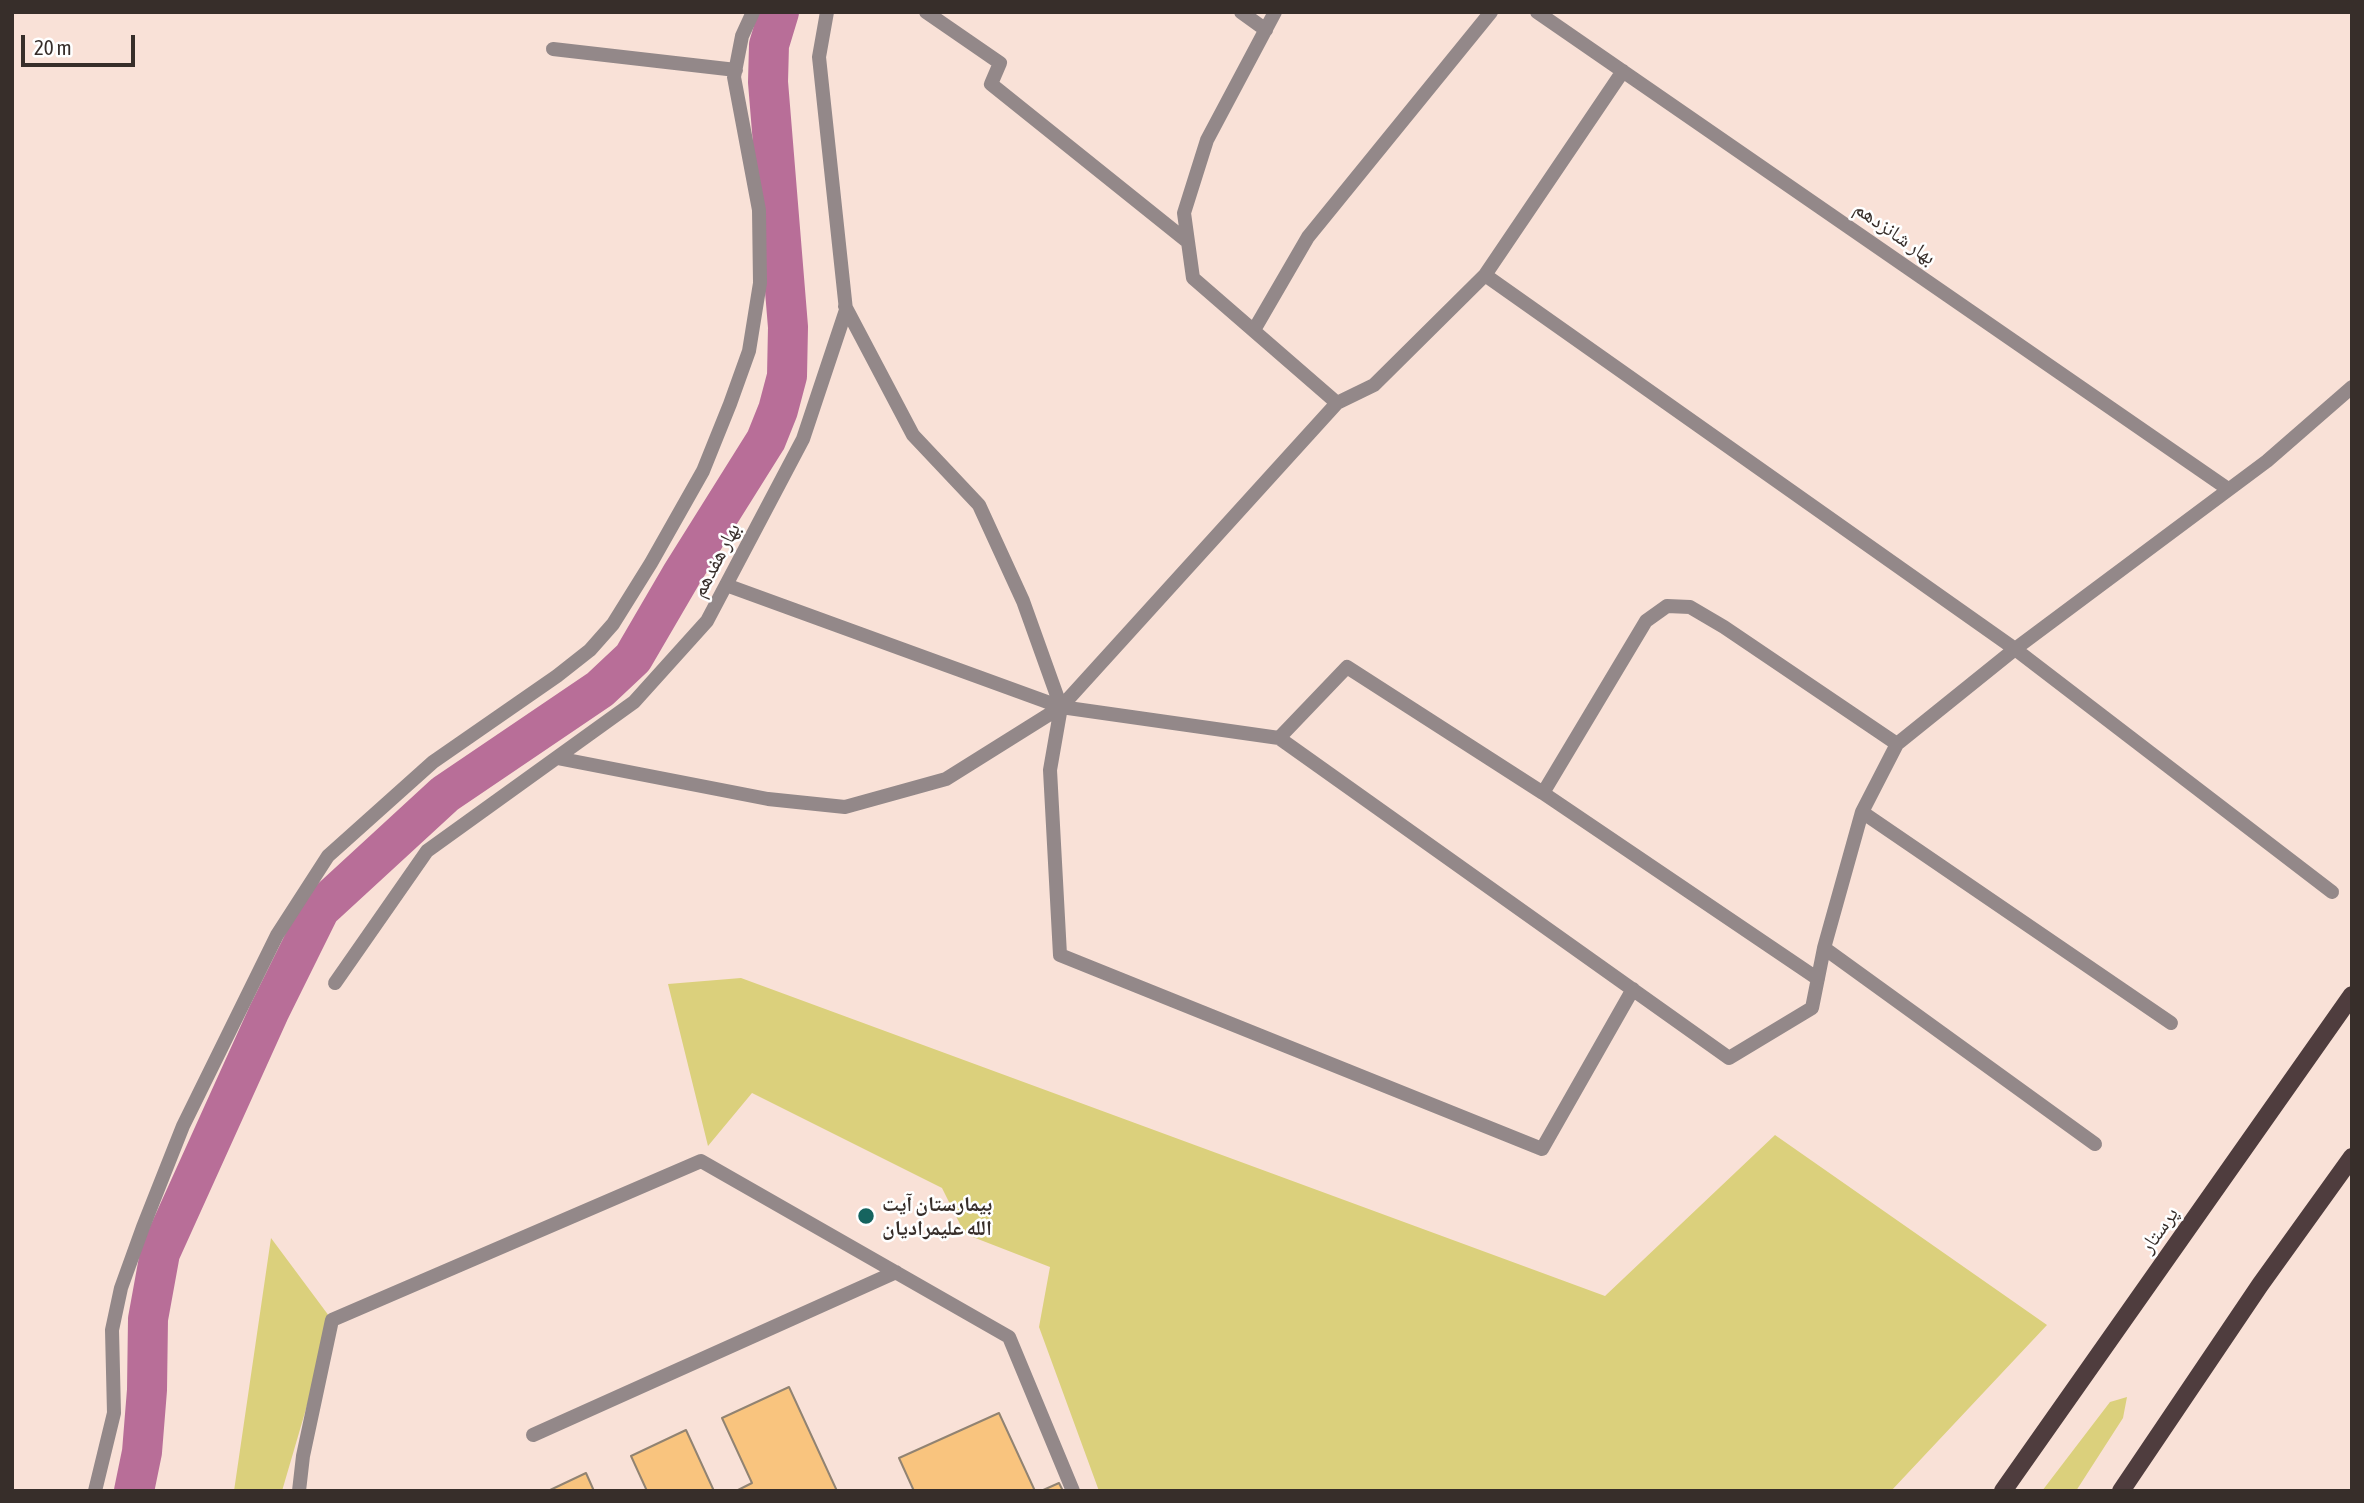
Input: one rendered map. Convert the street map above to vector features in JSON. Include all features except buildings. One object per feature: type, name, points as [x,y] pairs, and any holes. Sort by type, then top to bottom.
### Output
[{"type":"main road","name":"پرستار","points":[[2003,1491],[2352,995]]},
{"type":"main road","points":[[2121,1491],[2260,1285],[2352,1157]]},
{"type":"street","points":[[95,1491],[114,1413],[112,1330],[121,1288],[183,1126],[277,935],[328,856],[433,762],[590,650],[619,614],[704,471],[749,351],[760,284],[759,210],[734,76],[742,36],[753,12]]},
{"type":"street","name":"بهار هفدهم","points":[[335,982],[427,851],[634,702],[707,621],[803,439],[846,310],[819,57],[827,12]]},
{"type":"street","points":[[926,12],[1000,63],[991,84],[1188,242]]},
{"type":"street","points":[[1241,12],[1266,30]]},
{"type":"street","points":[[1275,12],[1207,140],[1184,213],[1193,278],[1337,403]]},
{"type":"street","points":[[1254,330],[1308,237],[1491,12]]},
{"type":"street","name":"بهار شانزدهم","points":[[1537,12],[2228,489]]},
{"type":"street","points":[[553,49],[736,70]]},
{"type":"street","points":[[557,758],[768,799],[845,807],[946,779],[1061,707],[1337,403],[1374,386],[1485,275],[1623,71]]},
{"type":"street","points":[[1485,275],[2015,649],[2332,892]]},
{"type":"street","points":[[845,306],[913,435],[979,505],[1023,601],[1061,707],[1051,770],[1060,955],[1542,1149],[1633,989]]},
{"type":"street","points":[[726,585],[1061,707],[1279,738],[1729,1058],[1812,1008],[1824,948],[1862,812],[1897,744],[2015,649],[2267,461],[2352,387]]},
{"type":"street","points":[[1543,793],[1646,621],[1667,606],[1690,607],[1724,627],[1897,744]]},
{"type":"street","points":[[1279,738],[1347,667],[1543,793],[1818,979]]},
{"type":"street","points":[[1862,812],[2171,1023]]},
{"type":"street","points":[[1824,948],[2095,1144]]},
{"type":"street","points":[[299,1491],[303,1456],[332,1320],[701,1161],[1009,1337],[1073,1491]]},
{"type":"street","points":[[533,1434],[896,1272]]},
{"type":"shaded area","points":[[741,978],[1605,1296],[1775,1135],[2047,1325],[1891,1491],[1099,1491],[1039,1327],[1050,1267],[965,1234],[942,1188],[752,1093],[708,1146],[668,984]]},
{"type":"shaded area","points":[[271,1238],[332,1320],[282,1491],[234,1491]]},
{"type":"shaded area","points":[[2127,1397],[2123,1418],[2076,1491],[2042,1491],[2110,1402]]},
{"type":"waterway","points":[[134,1491],[142,1452],[147,1390],[148,1319],[160,1253],[269,1012],[320,909],[445,794],[600,689],[633,658],[766,440],[787,376],[788,327],[768,82],[769,45],[779,12]]},
{"type":"place","name":"بیمارستان آیت الله علیمرادیان","points":[[866,1216]]}]
